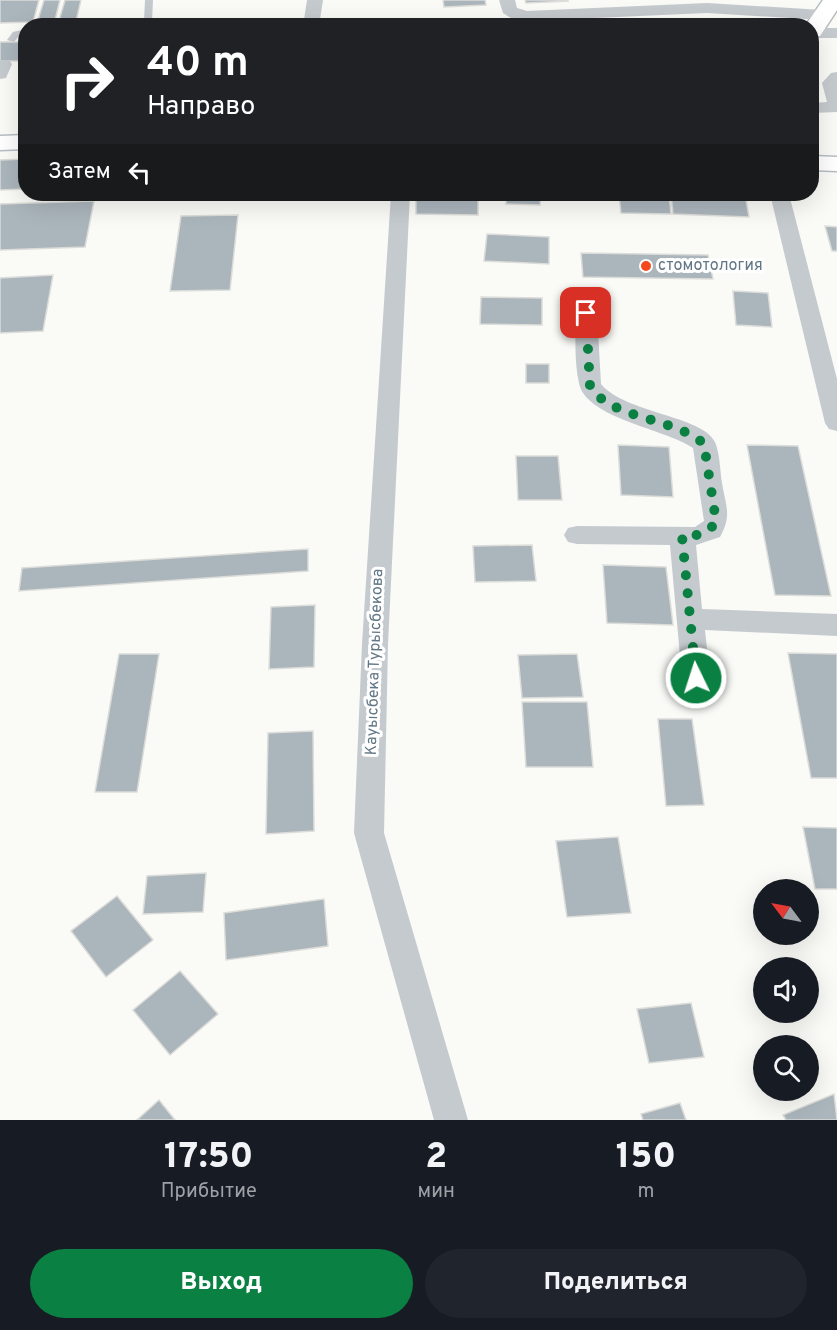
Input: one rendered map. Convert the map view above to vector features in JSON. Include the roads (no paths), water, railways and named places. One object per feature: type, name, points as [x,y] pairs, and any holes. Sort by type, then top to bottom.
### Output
[{"type":"street","points":[[312,18],[315,0]]},
{"type":"street","points":[[507,0],[512,13],[527,16],[705,4],[806,18]]},
{"type":"street","points":[[705,4],[713,18]]},
{"type":"street","points":[[820,20],[837,33]]},
{"type":"street","points":[[819,104],[836,95]]},
{"type":"street","points":[[0,143],[18,142]]},
{"type":"street","points":[[819,163],[837,164]]},
{"type":"street","name":"Кауысбека Турысбекова","points":[[400,201],[375,644],[369,833],[451,1120]]},
{"type":"street","points":[[780,201],[837,423]]},
{"type":"street","points":[[577,535],[682,536],[705,533],[711,530],[716,521],[704,444],[683,430],[610,404],[596,395],[590,386],[586,313]]},
{"type":"street","points":[[682,536],[692,619],[696,678]]},
{"type":"street","points":[[692,619],[837,625]]},
{"type":"lane","points":[[148,18],[149,0]]},
{"type":"lane","points":[[11,40],[18,34]]},
{"type":"place","name":"стомотология","points":[[646,266]]}]
